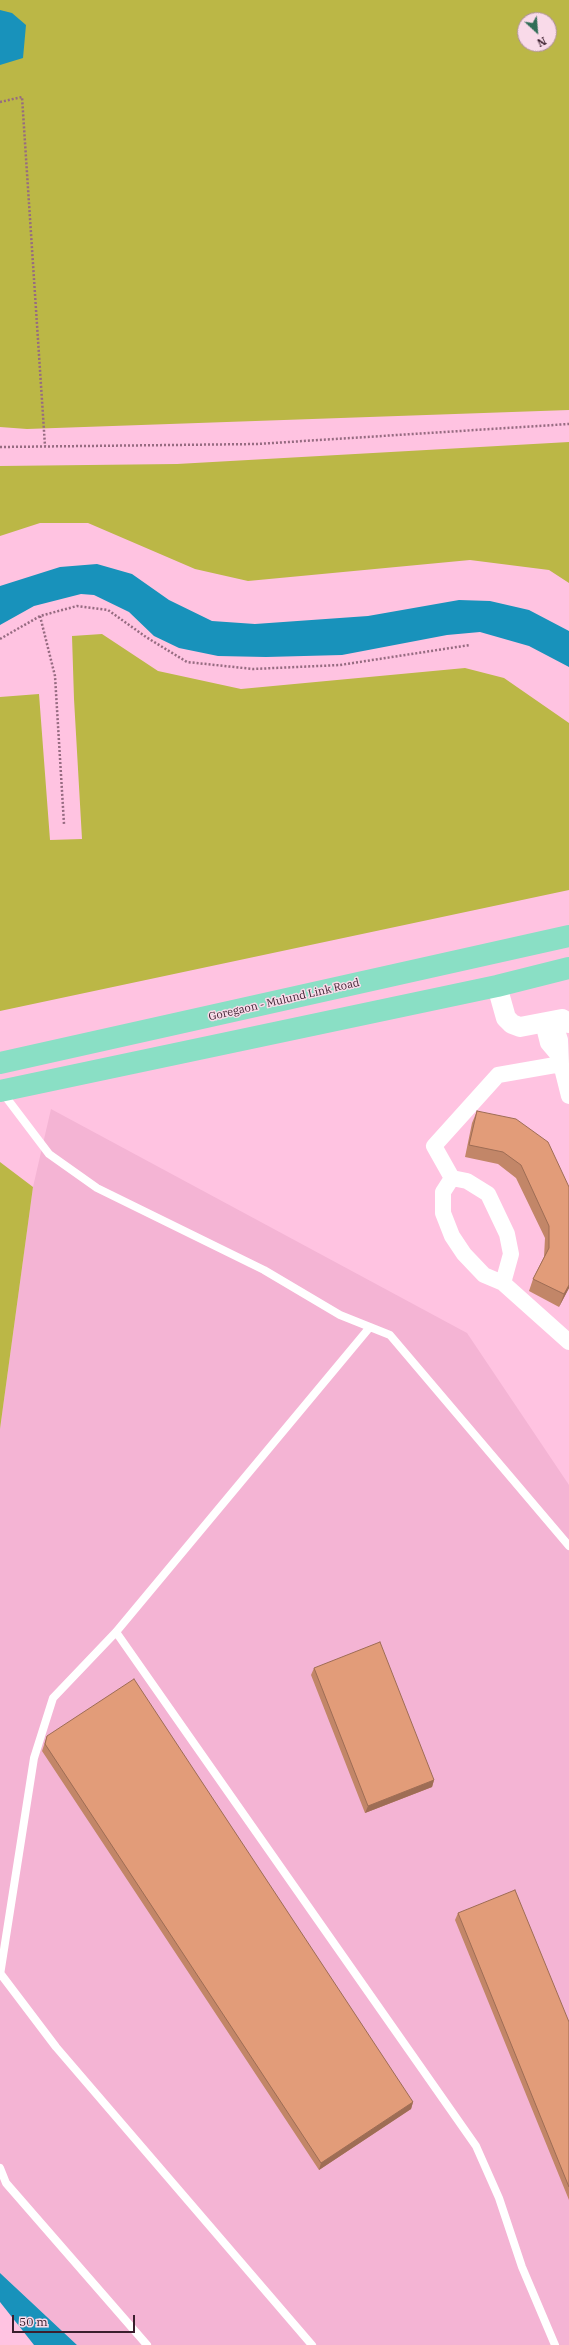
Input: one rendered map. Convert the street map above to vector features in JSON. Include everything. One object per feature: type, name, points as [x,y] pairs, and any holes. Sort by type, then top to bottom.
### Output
[{"type":"main road","name":"Goregaon - Mulund Link Road","points":[[0,1063],[569,936]]},
{"type":"main road","points":[[0,1090],[497,986],[569,968]]},
{"type":"street","points":[[497,986],[506,1018],[512,1024],[520,1027],[559,1019],[560,1060],[569,1096]]},
{"type":"street","points":[[452,1178],[434,1146],[498,1075],[560,1060]]},
{"type":"street","points":[[452,1178],[443,1192],[443,1214],[452,1236],[464,1254],[484,1275],[503,1283],[569,1342]]},
{"type":"street","points":[[452,1178],[467,1180],[488,1194],[507,1234],[511,1254],[503,1283]]},
{"type":"lane","points":[[0,1090],[49,1154],[97,1188],[264,1270],[340,1315],[390,1335],[569,1546]]},
{"type":"lane","points":[[312,2345],[56,2047],[0,1974],[34,1758],[53,1698],[116,1632],[370,1327]]},
{"type":"lane","points":[[116,1632],[476,2146],[499,2198],[522,2267],[555,2345]]},
{"type":"lane","points":[[0,2168],[6,2183],[147,2345]]},
{"type":"path","points":[[0,102],[22,97],[45,446]]},
{"type":"path","points":[[0,447],[256,444],[569,424]]},
{"type":"path","points":[[0,639],[40,616],[77,606],[108,610],[146,637],[187,662],[253,670],[340,665],[470,645]]},
{"type":"path","points":[[40,616],[55,676],[64,824]]},
{"type":"shaded area","points":[[0,0],[569,0],[569,410],[27,429],[0,427]]},
{"type":"shaded area","points":[[569,442],[569,583],[549,570],[470,560],[248,581],[195,569],[88,523],[40,523],[0,536],[0,466],[177,464]]},
{"type":"shaded area","points":[[102,634],[158,671],[241,689],[465,668],[504,678],[569,723],[569,890],[0,1011],[0,697],[39,694],[50,840],[82,839],[72,636]]},
{"type":"shaded area","points":[[51,1109],[467,1333],[569,1485],[569,2345],[77,2345],[0,2273],[0,1429],[33,1187]]},
{"type":"shaded area","points":[[0,1162],[33,1187],[0,1429]]},
{"type":"water","points":[[0,10],[12,13],[26,25],[23,58],[0,65]]},
{"type":"water","points":[[97,564],[132,574],[169,600],[212,621],[255,624],[368,616],[459,600],[490,601],[529,610],[569,631],[569,667],[529,646],[480,632],[447,635],[342,655],[266,657],[218,656],[179,648],[154,636],[129,612],[94,595],[81,594],[34,606],[0,625],[0,586],[60,567]]},
{"type":"water","points":[[0,2273],[77,2345],[34,2345],[0,2302]]},
{"type":"building","points":[[477,1111],[516,1119],[548,1142],[569,1187],[569,1285],[564,1294],[533,1279],[549,1248],[549,1226],[521,1165],[503,1152],[469,1145]]},
{"type":"building","points":[[380,1642],[434,1780],[368,1806],[314,1668]]},
{"type":"building","points":[[134,1679],[413,2102],[321,2163],[45,1744],[47,1736]]},
{"type":"building","points":[[515,1890],[569,2022],[569,2187],[458,1913]]}]
